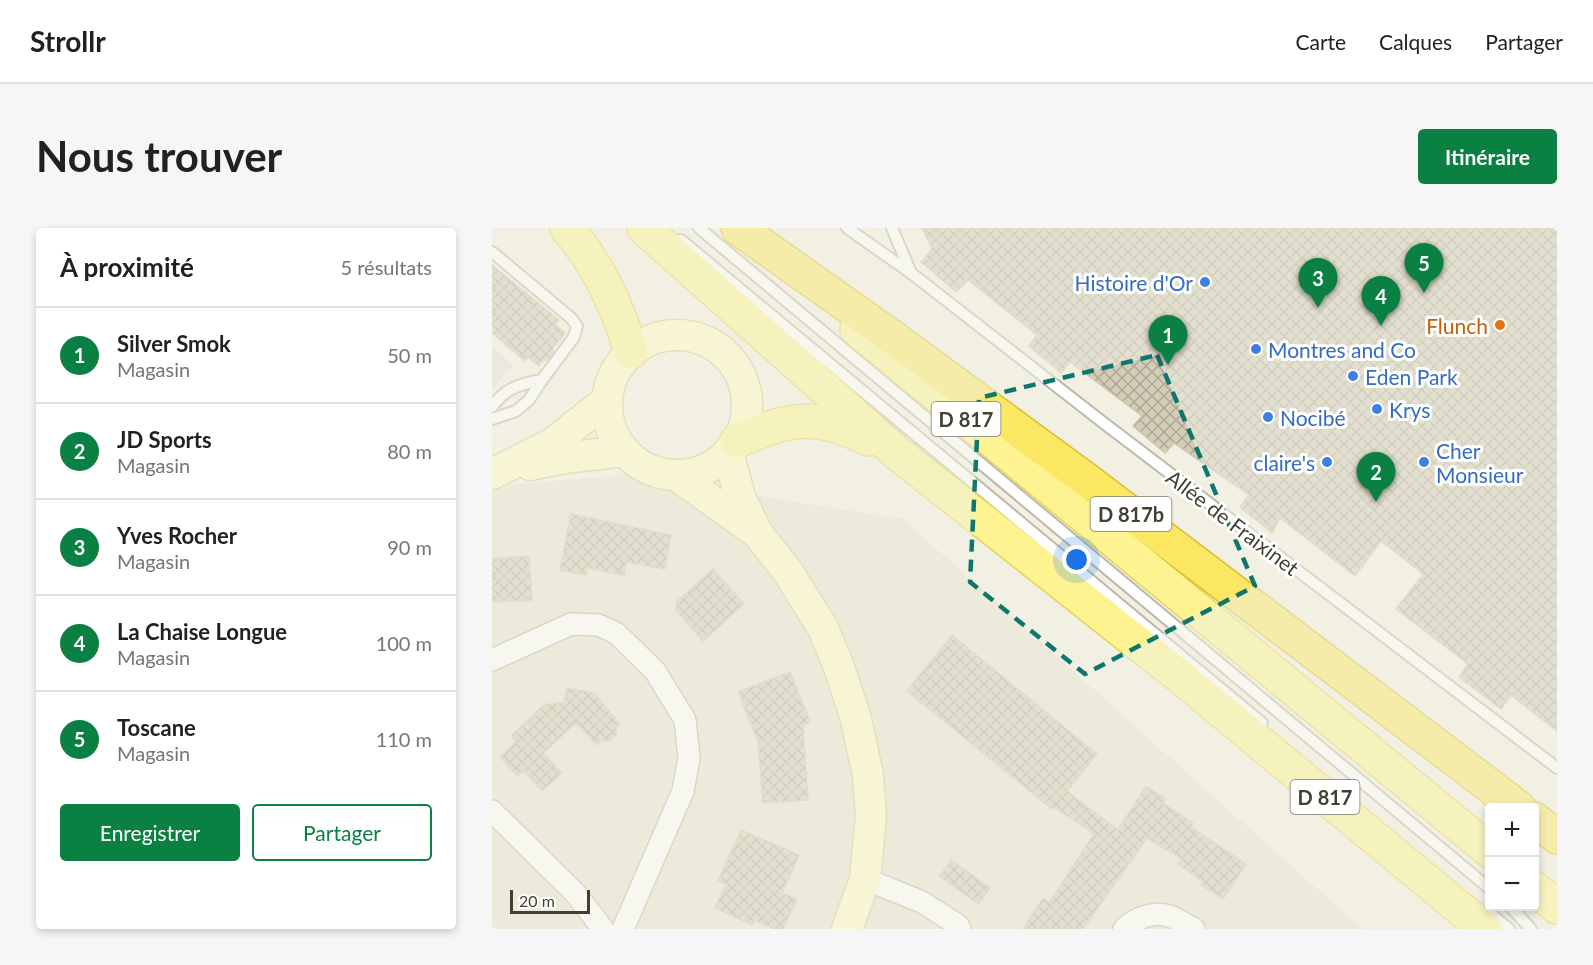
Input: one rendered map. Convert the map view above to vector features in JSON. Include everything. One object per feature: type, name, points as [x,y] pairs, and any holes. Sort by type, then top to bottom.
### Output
[{"type":"highway","name":"D 817b","points":[[737,228],[892,337],[1088,481],[1514,803]]},
{"type":"highway","points":[[1539,823],[1557,837]]},
{"type":"main road","points":[[567,228],[612,297],[631,352]]},
{"type":"main road","name":"D 817","points":[[644,228],[897,453],[1482,917]]},
{"type":"main road","name":"D 817","points":[[737,228],[1485,847]]},
{"type":"main road","points":[[732,447],[768,427],[790,421],[807,420],[841,426],[897,453]]},
{"type":"main road","points":[[1539,892],[1557,907]]},
{"type":"street","points":[[683,335],[703,340],[720,350],[734,364],[743,382],[747,402],[745,422],[732,447],[708,468],[692,474],[676,475],[656,472],[639,464],[624,451],[612,432],[606,401],[616,370],[631,352],[644,342],[663,336],[683,335]]},
{"type":"street","points":[[492,474],[554,443],[606,401]]},
{"type":"street","points":[[732,447],[740,497],[758,534],[786,569],[823,628],[856,719],[868,775],[872,816],[866,879],[847,929]]},
{"type":"street","points":[[492,474],[564,458],[624,451]]},
{"type":"street","points":[[676,475],[758,534]]},
{"type":"street","points":[[492,660],[571,624],[598,624],[616,633],[655,671],[685,720],[689,758],[683,791],[623,929]]},
{"type":"street","points":[[492,811],[575,893],[603,929]]},
{"type":"street","points":[[866,879],[922,902],[958,925],[960,929]]},
{"type":"street","points":[[1124,929],[1137,919],[1152,915],[1168,915],[1194,929]]},
{"type":"lane","points":[[699,228],[1485,885]]},
{"type":"lane","name":"Allée de Fraixinet","points":[[849,228],[911,273],[1113,431],[1557,768]]},
{"type":"lane","name":"Allée de Fraixinet","points":[[892,228],[911,273]]},
{"type":"lane","points":[[676,236],[1269,729]]},
{"type":"lane","points":[[492,252],[571,318],[577,326],[574,337],[529,400],[516,411],[492,419]]},
{"type":"lane","points":[[492,407],[498,397],[508,389],[542,380]]},
{"type":"lane","points":[[1515,911],[1531,929]]},
{"type":"lane","points":[[1482,917],[1509,929]]},
{"type":"highlighted area","points":[[1157,355],[1255,586],[1085,674],[970,582],[979,398]]},
{"type":"shaded area","points":[[492,346],[513,365],[492,390]]},
{"type":"shaded area","points":[[624,475],[903,519],[1362,929],[492,929],[492,486]]},
{"type":"building","points":[[922,228],[1557,228],[1557,731],[1511,695],[1501,709],[1459,677],[1468,664],[1396,609],[1423,574],[1381,541],[1355,576],[1280,518],[1272,533],[1240,507],[1249,495],[1174,443],[1165,453],[1133,426],[1142,416],[1070,362],[1061,373],[1029,346],[1037,335],[968,280],[956,292],[921,262],[932,249]]},
{"type":"building","points":[[492,265],[559,320],[555,324],[565,333],[553,348],[548,360],[543,360],[539,366],[528,357],[525,361],[492,333]]},
{"type":"building","points":[[571,514],[671,535],[665,569],[626,562],[624,575],[587,568],[586,575],[560,570]]},
{"type":"building","points":[[529,556],[532,600],[492,602],[492,559]]},
{"type":"building","points":[[713,569],[744,604],[703,641],[676,610],[676,602]]},
{"type":"building","points":[[952,635],[1097,754],[1067,791],[1118,830],[1146,786],[1166,799],[1163,803],[1193,823],[1191,827],[1246,864],[1223,899],[1201,885],[1203,882],[1178,864],[1182,859],[1147,838],[1083,929],[1023,929],[1043,898],[1049,903],[1094,834],[1054,807],[1052,809],[907,691]]},
{"type":"building","points":[[790,672],[810,721],[803,726],[808,800],[763,803],[758,742],[738,692]]},
{"type":"building","points":[[567,688],[594,693],[620,724],[616,727],[616,735],[609,741],[601,741],[597,745],[576,723],[543,753],[562,773],[542,791],[523,770],[518,776],[500,757],[516,742],[511,736],[544,705],[564,702]]},
{"type":"building","points":[[741,830],[799,855],[782,893],[797,899],[783,929],[775,929],[754,920],[752,925],[715,908],[726,884],[718,881]]},
{"type":"building","points":[[951,860],[990,888],[978,904],[940,876]]},
{"type":"place","name":"Histoire d'Or","points":[[1205,282]]},
{"type":"place","name":"Toscane","points":[[1424,293]]},
{"type":"place","name":"Yves Rocher","points":[[1318,308]]},
{"type":"place","name":"Flunch","points":[[1500,325]]},
{"type":"place","name":"La Chaise Longue","points":[[1381,326]]},
{"type":"place","name":"Montres and Co","points":[[1256,349]]},
{"type":"place","name":"Silver Smok","points":[[1168,365]]},
{"type":"place","name":"Eden Park","points":[[1353,376]]},
{"type":"place","name":"Krys","points":[[1377,409]]},
{"type":"place","name":"Nocibé","points":[[1268,417]]},
{"type":"place","name":"claire's","points":[[1327,462]]},
{"type":"place","name":"Cher Monsieur","points":[[1424,462]]},
{"type":"place","name":"JD Sports","points":[[1376,502]]}]
